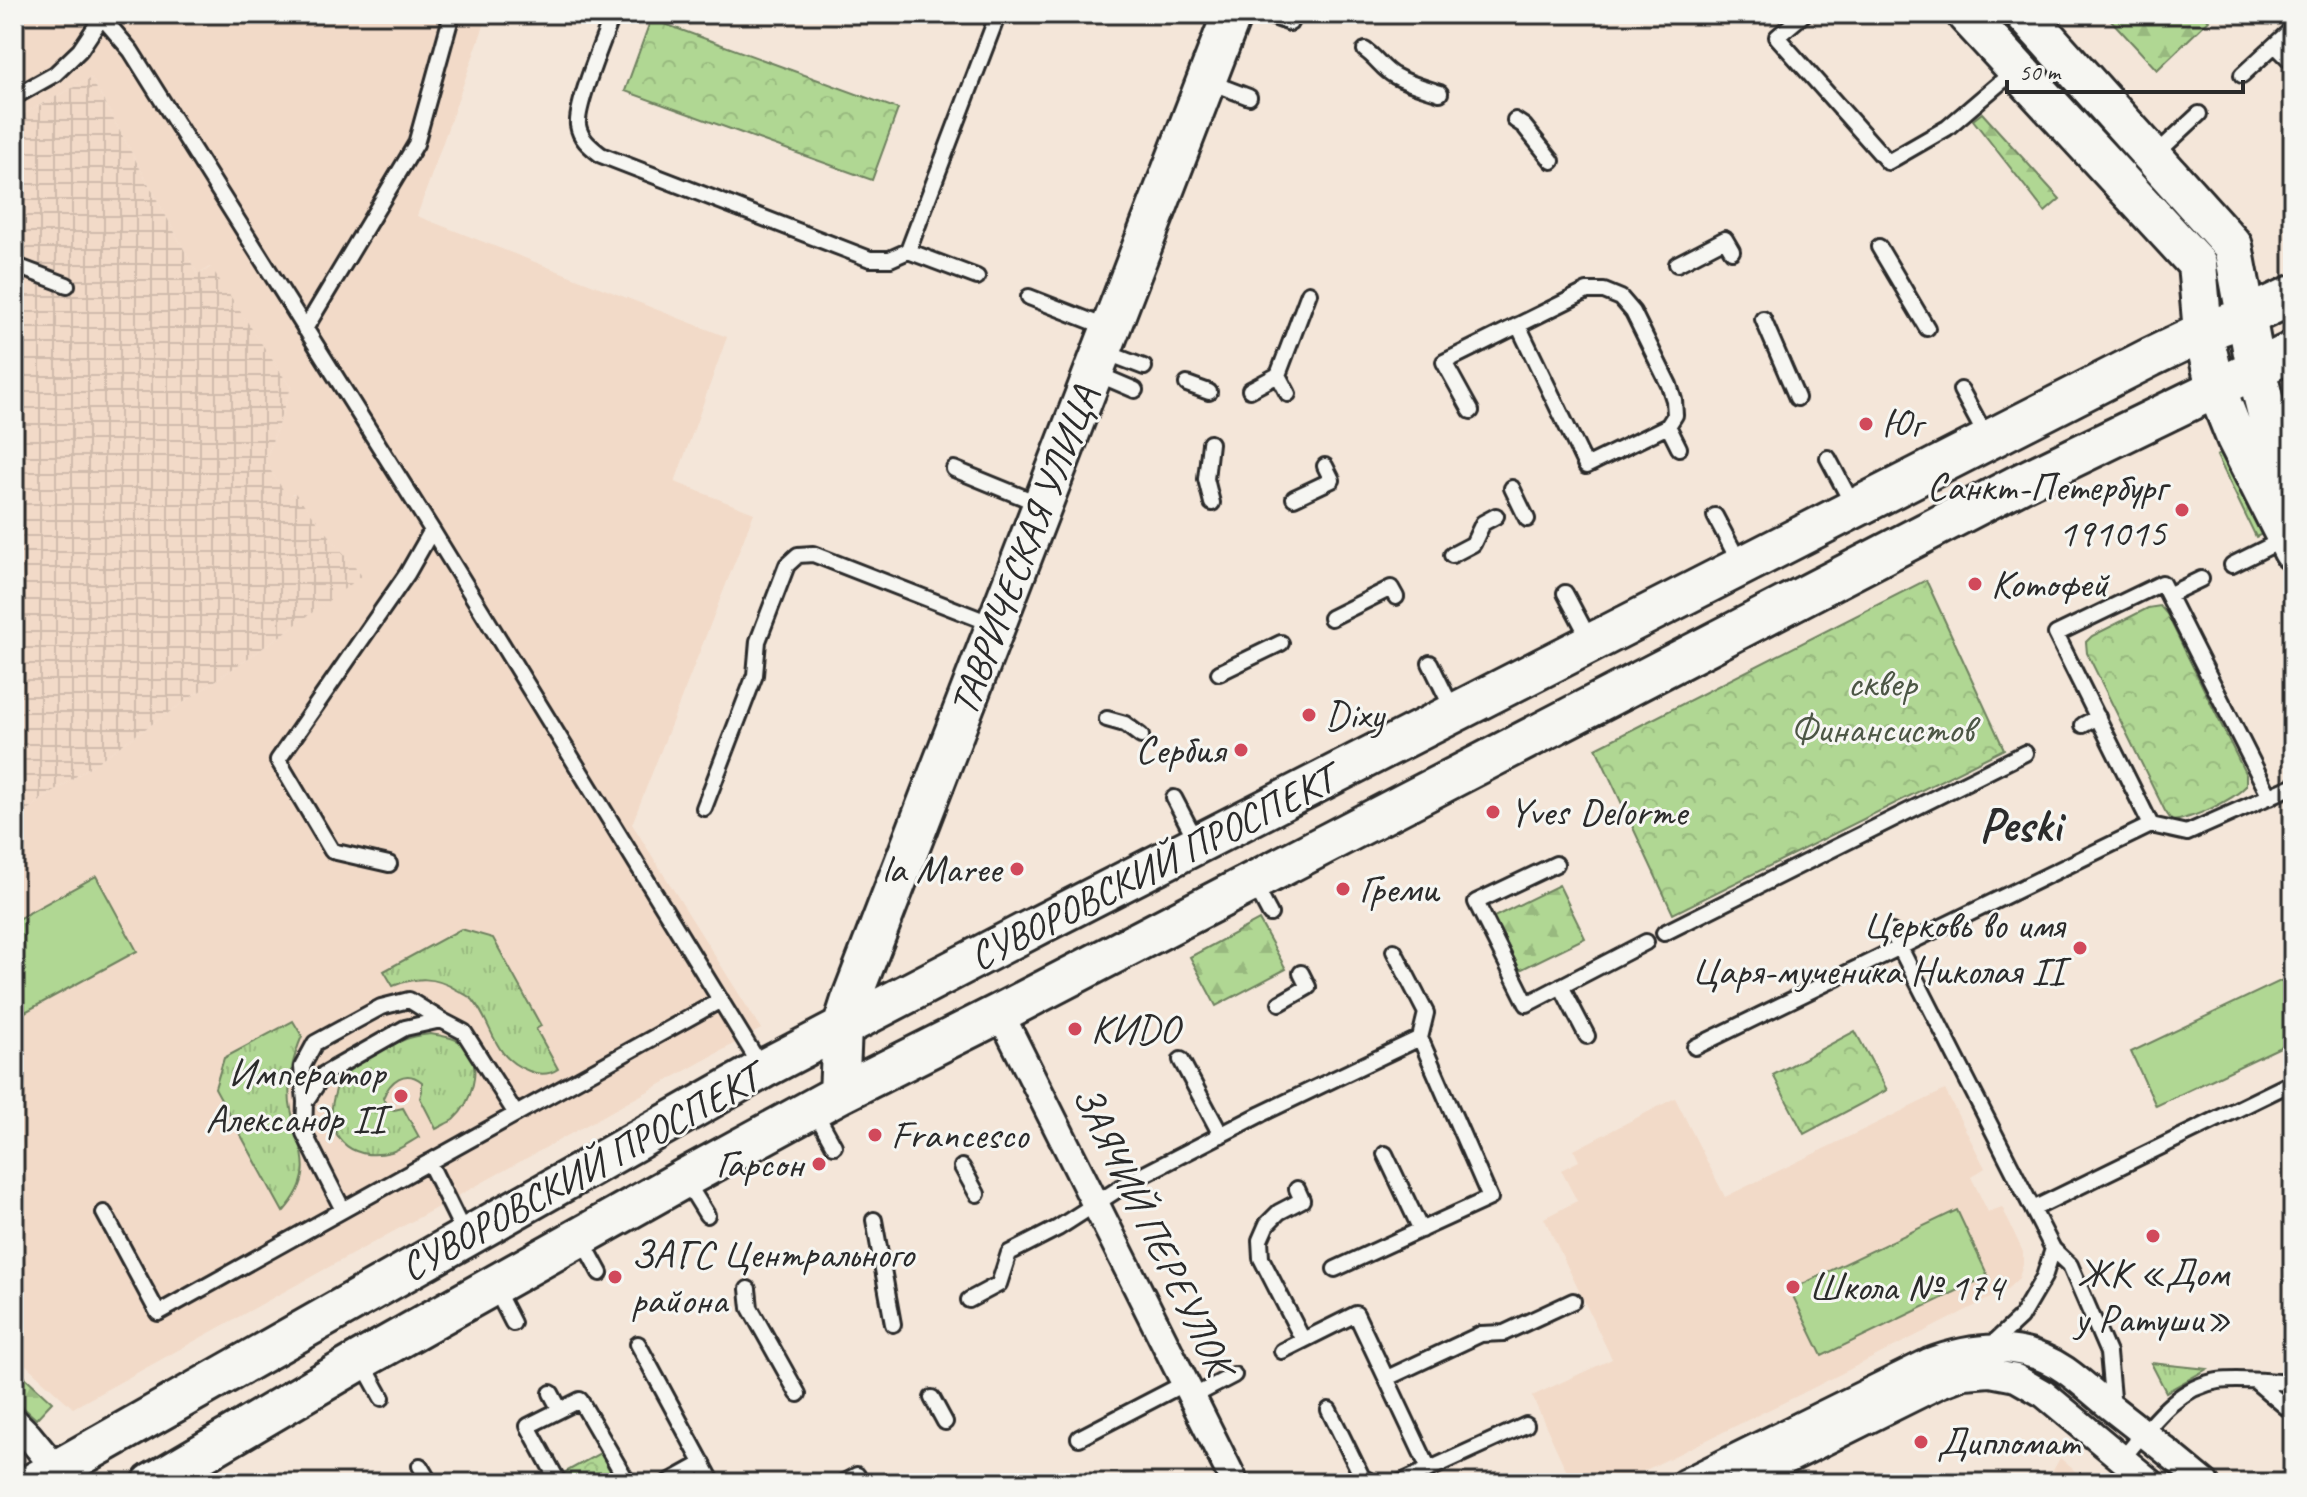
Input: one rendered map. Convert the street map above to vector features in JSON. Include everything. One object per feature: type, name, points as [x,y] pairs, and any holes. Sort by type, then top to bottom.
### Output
[{"type":"main road","name":"ТАВРИЧЕСКАЯ УЛИЦА","points":[[826,1101],[851,1000],[1232,14]]},
{"type":"main road","points":[[1966,14],[2197,264],[2203,332],[2216,388],[2236,438],[2290,544]]},
{"type":"main road","points":[[2025,14],[2233,246],[2269,422],[2293,472]]},
{"type":"main road","name":"СУВОРОВСКИЙ ПРОСПЕКТ","points":[[51,1478],[763,1069],[1041,924],[2203,332],[2246,317],[2293,295]]},
{"type":"main road","name":"СУВОРОВСКИЙ ПРОСПЕКТ","points":[[152,1483],[493,1285],[826,1101],[1000,1013],[1262,898],[2007,490],[2293,351]]},
{"type":"street","name":"ЗАЯЧИЙ ПЕРЕУЛОК","points":[[1000,1013],[1235,1483]]},
{"type":"street","points":[[1741,1483],[1819,1430],[1942,1357],[1954,1352],[1988,1348],[2013,1349],[2036,1355],[2063,1369],[2205,1483]]},
{"type":"street","points":[[1684,1483],[1964,1375],[1990,1373],[2016,1378],[2044,1394],[2151,1483]]},
{"type":"street","points":[[14,1421],[28,1435],[51,1478]]},
{"type":"lane","points":[[305,329],[416,144],[452,14]]},
{"type":"lane","points":[[613,14],[579,109],[578,127],[586,144],[601,155],[870,259],[890,259],[908,251],[977,277]]},
{"type":"lane","points":[[908,251],[998,14]]},
{"type":"lane","points":[[1265,14],[1290,23]]},
{"type":"lane","points":[[1804,14],[1777,37],[1888,162],[1947,128],[2017,69]]},
{"type":"lane","points":[[14,97],[55,74],[80,50],[99,16],[131,51],[432,530],[763,1069]]},
{"type":"lane","points":[[2242,75],[2293,28]]},
{"type":"lane","points":[[2275,45],[2293,63]]},
{"type":"lane","points":[[1365,50],[1395,76],[1440,93]]},
{"type":"lane","points":[[1206,81],[1249,97]]},
{"type":"lane","points":[[2153,156],[2199,114]]},
{"type":"lane","points":[[1515,120],[1524,126],[1552,161]]},
{"type":"lane","points":[[1677,264],[1725,239],[1732,251]]},
{"type":"lane","points":[[1879,247],[1927,328]]},
{"type":"lane","points":[[14,265],[67,285]]},
{"type":"lane","points":[[1471,411],[1444,362],[1518,325],[1587,291],[1604,291],[1621,298],[1633,312],[1669,385],[1675,415],[1668,426],[1586,466],[1518,325]]},
{"type":"lane","points":[[1250,390],[1278,375],[1309,293]]},
{"type":"lane","points":[[1029,297],[1102,351],[1135,390]]},
{"type":"lane","points":[[1763,319],[1797,398]]},
{"type":"lane","points":[[1102,351],[1144,367]]},
{"type":"lane","points":[[1278,375],[1288,394]]},
{"type":"lane","points":[[1187,384],[1209,392]]},
{"type":"lane","points":[[1961,390],[1988,441]]},
{"type":"lane","points":[[1668,426],[1679,448]]},
{"type":"lane","points":[[1210,443],[1206,479],[1212,503]]},
{"type":"lane","points":[[1828,458],[1855,509]]},
{"type":"lane","points":[[1294,498],[1332,480],[1325,466]]},
{"type":"lane","points":[[954,469],[1042,505]]},
{"type":"lane","points":[[1512,488],[1527,519]]},
{"type":"lane","points":[[1452,555],[1473,544],[1483,523],[1520,504]]},
{"type":"lane","points":[[1715,516],[1742,567]]},
{"type":"lane","points":[[389,864],[332,851],[278,760],[407,574],[432,530]]},
{"type":"lane","points":[[2232,565],[2290,544]]},
{"type":"lane","points":[[704,808],[755,675],[758,641],[787,565],[798,555],[813,554],[996,625]]},
{"type":"lane","points":[[2168,595],[2201,579]]},
{"type":"lane","points":[[2151,825],[2056,634],[2162,583],[2270,797]]},
{"type":"lane","points":[[1331,618],[1391,588],[1396,597]]},
{"type":"lane","points":[[1565,593],[1592,644]]},
{"type":"lane","points":[[1219,673],[1281,643]]},
{"type":"lane","points":[[1430,663],[1455,714]]},
{"type":"lane","points":[[2083,725],[2098,717]]},
{"type":"lane","points":[[1107,719],[1125,724],[1141,736]]},
{"type":"lane","points":[[1664,933],[2025,753]]},
{"type":"lane","points":[[1695,1047],[2151,825],[2187,833],[2293,786]]},
{"type":"lane","points":[[1174,798],[1199,844]]},
{"type":"lane","points":[[1556,864],[1476,902],[1527,1004],[1646,942]]},
{"type":"lane","points":[[1892,932],[2053,1249],[2070,1265],[2108,1353],[2113,1409]]},
{"type":"lane","points":[[1335,1269],[1490,1198],[1420,1038],[1426,1013],[1394,951]]},
{"type":"lane","points":[[1280,1003],[1308,987],[1301,973]]},
{"type":"lane","points":[[1561,986],[1587,1036]]},
{"type":"lane","points":[[343,1210],[304,1133],[302,1067],[315,1043],[381,1007],[409,1000],[464,1032],[516,1114]]},
{"type":"lane","points":[[104,1213],[158,1313],[721,1000]]},
{"type":"lane","points":[[305,1102],[324,1074],[405,1028],[441,1020]]},
{"type":"lane","points":[[969,1300],[999,1284],[1006,1247],[1058,1228],[1131,1181],[1221,1135],[1264,1120],[1350,1080],[1420,1038]]},
{"type":"lane","points":[[1181,1060],[1221,1135]]},
{"type":"lane","points":[[2033,1209],[2293,1082]]},
{"type":"lane","points":[[826,1101],[834,1146]]},
{"type":"lane","points":[[1385,1154],[1421,1230]]},
{"type":"lane","points":[[429,1162],[466,1237]]},
{"type":"lane","points":[[962,1167],[977,1194]]},
{"type":"lane","points":[[685,1178],[707,1215]]},
{"type":"lane","points":[[1297,1189],[1302,1200],[1279,1212],[1267,1224],[1260,1240],[1261,1258],[1303,1340]]},
{"type":"lane","points":[[874,1220],[893,1324]]},
{"type":"lane","points":[[580,1237],[600,1273]]},
{"type":"lane","points":[[1988,1348],[2020,1318],[2044,1277],[2053,1249]]},
{"type":"lane","points":[[493,1285],[513,1323]]},
{"type":"lane","points":[[748,1289],[750,1308],[798,1394]]},
{"type":"lane","points":[[1387,1378],[1481,1334],[1504,1333],[1573,1301]]},
{"type":"lane","points":[[1282,1351],[1356,1314],[1429,1469]]},
{"type":"lane","points":[[638,1344],[713,1483]]},
{"type":"lane","points":[[361,1360],[382,1398]]},
{"type":"lane","points":[[1079,1438],[1188,1390],[1234,1375]]},
{"type":"lane","points":[[2255,1381],[2293,1413]]},
{"type":"lane","points":[[2122,1459],[2168,1406],[2197,1388],[2214,1382],[2293,1383]]},
{"type":"lane","points":[[551,1393],[560,1410]]},
{"type":"lane","points":[[932,1398],[945,1422]]},
{"type":"lane","points":[[559,1483],[528,1426],[580,1400],[628,1483]]},
{"type":"lane","points":[[1329,1410],[1362,1481]]},
{"type":"lane","points":[[1399,1483],[1526,1425]]},
{"type":"lane","points":[[667,1483],[703,1463]]},
{"type":"lane","points":[[420,1466],[430,1483]]},
{"type":"lane","points":[[842,1483],[857,1475]]},
{"type":"shaded area","points":[[14,14],[488,14],[417,216],[727,337],[675,482],[754,513],[632,824],[761,1029],[73,1408],[14,1354],[14,819],[283,634],[361,575],[294,493],[288,498],[265,462],[291,388],[210,267],[198,275],[91,78],[14,119]]},
{"type":"shaded area","points":[[91,78],[198,275],[211,267],[291,388],[265,462],[288,497],[295,493],[362,576],[14,819],[14,119]]},
{"type":"shaded area","name":"Школа № 174","points":[[1945,1090],[1985,1168],[1971,1177],[1988,1212],[2002,1207],[2023,1252],[2019,1278],[2006,1290],[1619,1483],[1572,1483],[1532,1396],[1612,1359],[1544,1218],[1577,1201],[1561,1170],[1579,1161],[1574,1150],[1675,1098],[1725,1197]]},
{"type":"shaded area","points":[[2060,1458],[2089,1483],[2046,1483]]},
{"type":"green space","points":[[2113,14],[2203,14],[2209,20],[2157,70],[2109,18]]},
{"type":"green space","points":[[651,19],[898,109],[872,180],[625,91]]},
{"type":"green space","points":[[1982,113],[2060,199],[2045,212],[1973,120]]},
{"type":"green space","points":[[2229,450],[2269,531],[2256,537],[2217,456]]},
{"type":"green space","name":"сквер Финансистов","points":[[1926,580],[2004,749],[1673,914],[1596,748]]},
{"type":"green space","points":[[2160,606],[2167,614],[2246,775],[2246,786],[2231,798],[2201,813],[2172,821],[2087,653],[2086,642],[2148,608]]},
{"type":"green space","points":[[96,876],[137,951],[14,1018],[14,921]]},
{"type":"green space","points":[[1559,885],[1585,938],[1520,970],[1494,917]]},
{"type":"green space","points":[[1259,920],[1286,969],[1216,1006],[1190,957]]},
{"type":"green space","points":[[461,929],[493,938],[541,1026],[536,1029],[558,1069],[540,1074],[507,1058],[473,1000],[449,985],[425,979],[393,986],[384,971]]},
{"type":"green space","points":[[2293,975],[2293,1041],[2156,1106],[2131,1052]]},
{"type":"green space","points":[[293,1021],[302,1036],[291,1071],[289,1090],[304,1162],[300,1186],[283,1212],[215,1088],[224,1058]]},
{"type":"green space","points":[[1855,1031],[1887,1090],[1804,1134],[1773,1075]]},
{"type":"green space","points":[[430,1034],[449,1037],[465,1046],[471,1054],[473,1084],[459,1113],[436,1129],[420,1098],[422,1082],[404,1076],[390,1086],[383,1098],[387,1107],[394,1110],[403,1108],[419,1137],[391,1152],[376,1154],[351,1149],[342,1142],[332,1121],[339,1082],[359,1063],[379,1051],[409,1038]]},
{"type":"green space","points":[[1957,1210],[1988,1276],[1822,1356],[1790,1290]]},
{"type":"green space","points":[[2151,1363],[2207,1369],[2166,1392]]},
{"type":"green space","points":[[14,1367],[52,1402],[36,1419],[14,1399]]},
{"type":"green space","points":[[600,1453],[617,1483],[567,1483],[562,1474]]},
{"type":"place","name":"Юг","points":[[1866,424]]},
{"type":"place","name":"Санкт-Петербург 191015","points":[[2182,510]]},
{"type":"place","name":"Котофей","points":[[1975,584]]},
{"type":"place","name":"Dixy","points":[[1309,715]]},
{"type":"place","name":"Сербия","points":[[1241,750]]},
{"type":"place","name":"Yves Delorme","points":[[1493,812]]},
{"type":"place","name":"la Maree","points":[[1017,869]]},
{"type":"place","name":"Греми","points":[[1343,889]]},
{"type":"place","name":"Церковь во имя Царя-мученика Николая II","points":[[2080,948]]},
{"type":"place","name":"КИDO","points":[[1075,1029]]},
{"type":"place","name":"Император Александр II","points":[[401,1096]]},
{"type":"place","name":"Francesco","points":[[875,1135]]},
{"type":"place","name":"Гарсон","points":[[819,1164]]},
{"type":"place","name":"ЖК «Дом у Ратуши»","points":[[2153,1236]]},
{"type":"place","name":"ЗАГС Центрального района","points":[[615,1277]]},
{"type":"place","name":"Школа № 174","points":[[1793,1287]]},
{"type":"place","name":"Дипломат","points":[[1921,1442]]},
{"type":"district","name":"Peski","points":[[2020,825]]}]
